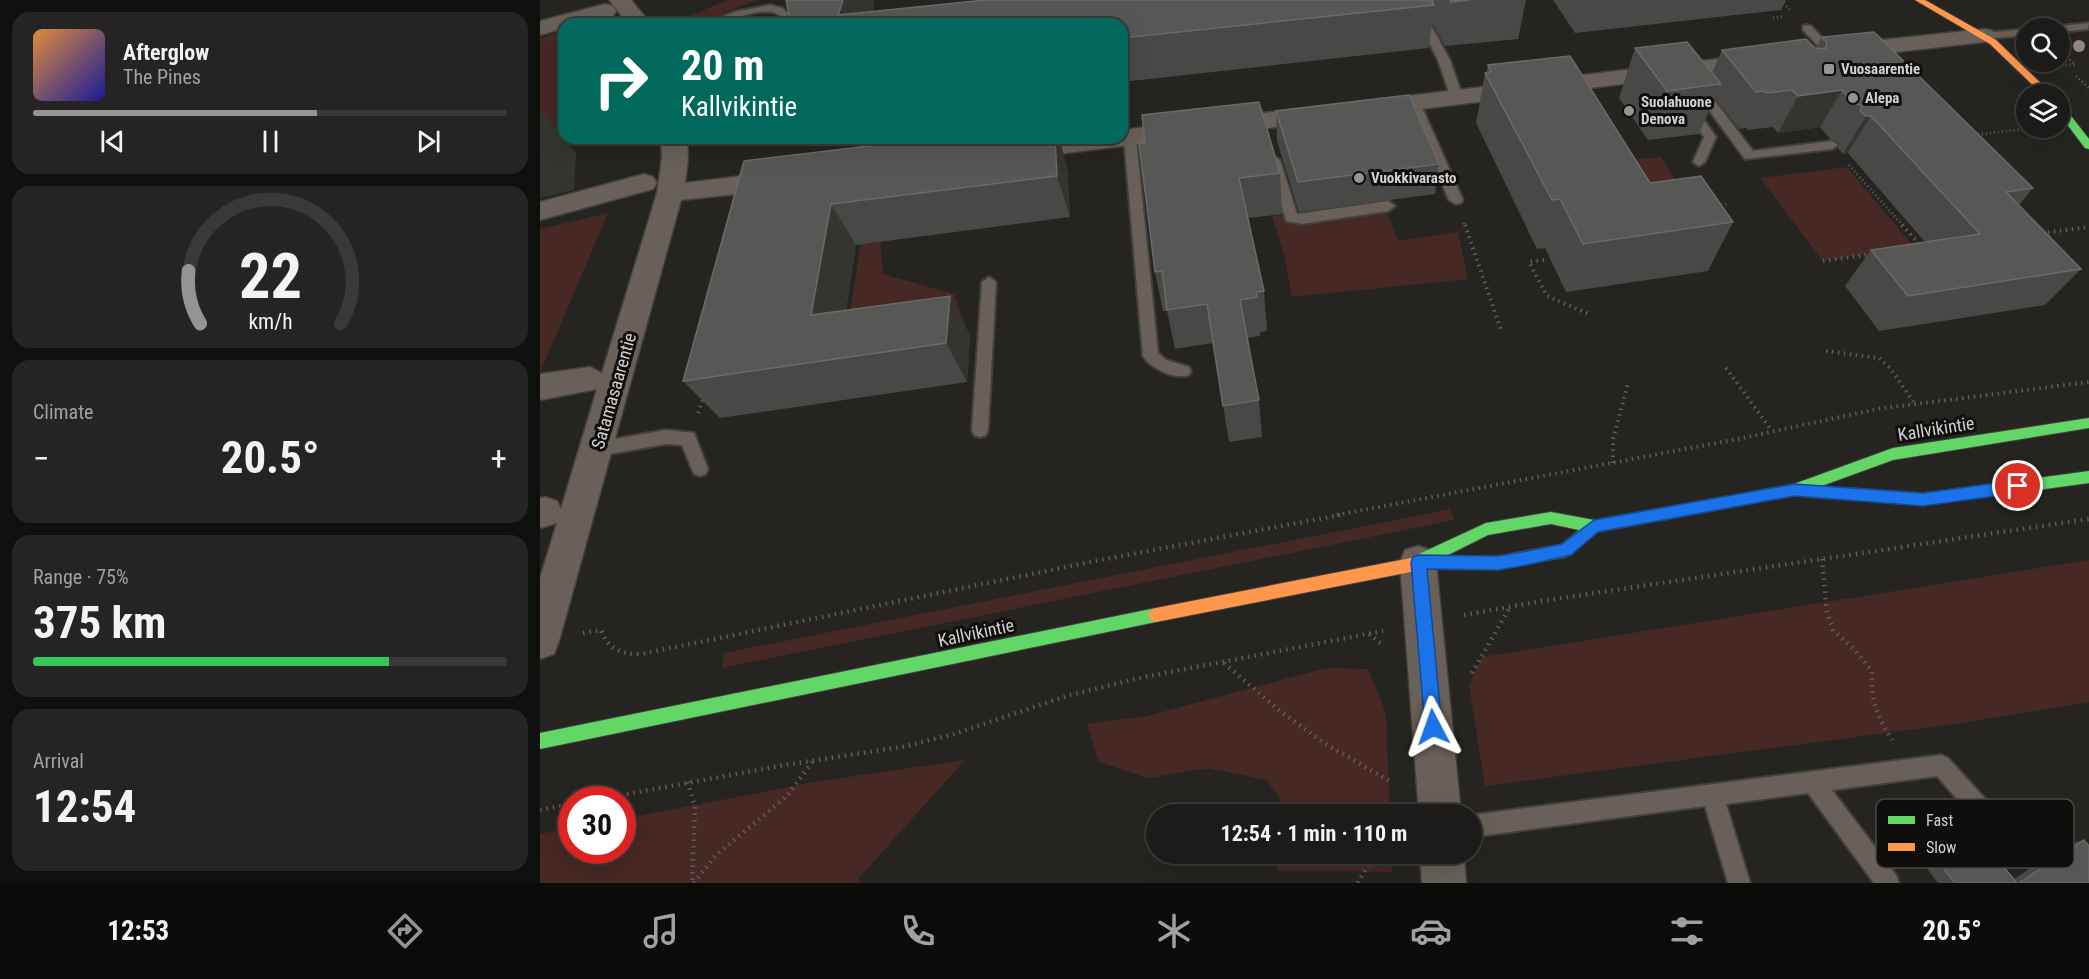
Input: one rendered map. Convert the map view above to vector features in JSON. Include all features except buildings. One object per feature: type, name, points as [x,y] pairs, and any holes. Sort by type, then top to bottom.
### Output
[{"type":"main road","points":[[1919,0],[1951,21],[1984,36]]},
{"type":"main road","points":[[1966,10],[1984,36],[2037,84]]},
{"type":"main road","points":[[2070,122],[2089,146]]},
{"type":"main road","name":"Kallvikintie","points":[[1418,562],[1486,529],[1551,518],[1594,526],[1794,490],[1893,454],[2089,423]]},
{"type":"main road","name":"Kallvikintie","points":[[1794,490],[1923,500],[2089,477]]},
{"type":"main road","name":"Kallvikintie","points":[[540,741],[1418,562],[1498,563],[1566,550],[1594,526]]},
{"type":"street","points":[[571,18],[612,5],[631,18]]},
{"type":"street","points":[[540,28],[558,22]]},
{"type":"street","points":[[1130,138],[1267,135],[1414,103],[1674,76],[1791,57],[1984,36]]},
{"type":"street","points":[[540,141],[558,137]]},
{"type":"street","name":"Satamasaarentie","points":[[540,641],[598,449],[604,376],[657,188],[675,158],[675,144]]},
{"type":"street","points":[[989,155],[1025,144]]},
{"type":"street","points":[[540,211],[657,188],[810,176]]},
{"type":"street","points":[[540,387],[604,376]]},
{"type":"street","points":[[1418,562],[1439,804]]},
{"type":"street","points":[[1443,864],[1444,883]]},
{"type":"lane","points":[[1412,0],[1444,60],[1457,98]]},
{"type":"lane","points":[[725,18],[759,4],[776,2],[784,14]]},
{"type":"lane","points":[[2070,28],[2088,26]]},
{"type":"lane","points":[[1807,28],[1831,53]]},
{"type":"lane","points":[[1984,36],[2016,33]]},
{"type":"lane","points":[[1674,76],[1750,156],[1832,145]]},
{"type":"lane","points":[[1682,98],[1710,137],[1699,162]]},
{"type":"lane","points":[[1414,103],[1456,200]]},
{"type":"lane","points":[[1267,135],[1291,218],[1302,219],[1388,207]]},
{"type":"lane","points":[[1130,138],[1150,356],[1161,364],[1183,371]]},
{"type":"lane","points":[[1419,156],[1436,153]]},
{"type":"lane","points":[[980,430],[989,282]]},
{"type":"lane","points":[[598,449],[666,436],[688,438],[700,469]]},
{"type":"lane","points":[[1482,825],[1941,765],[1971,799]]},
{"type":"lane","points":[[1812,781],[1876,867]]},
{"type":"lane","points":[[1712,794],[1739,883]]},
{"type":"lane","points":[[1877,868],[1888,883]]},
{"type":"path","points":[[1773,18],[1776,21]]},
{"type":"path","points":[[1974,135],[2016,130]]},
{"type":"path","points":[[1832,145],[1920,246]]},
{"type":"path","points":[[1456,200],[1501,330]]},
{"type":"path","points":[[1716,205],[1727,204]]},
{"type":"path","points":[[2038,234],[2089,227]]},
{"type":"path","points":[[1914,247],[1930,244]]},
{"type":"path","points":[[1822,261],[1880,252]]},
{"type":"path","points":[[1544,260],[1529,262],[1547,296],[1591,315]]},
{"type":"path","points":[[1826,351],[1879,358],[1890,368],[1915,404]]},
{"type":"path","points":[[1726,368],[1773,432]]},
{"type":"path","points":[[601,630],[606,644],[622,654],[640,654],[1095,561],[1773,432],[1877,409],[2089,382]]},
{"type":"path","points":[[1613,463],[1613,439],[1628,384]]},
{"type":"path","points":[[688,438],[707,391]]},
{"type":"path","points":[[1542,601],[2089,519]]},
{"type":"path","points":[[1822,559],[1827,613],[1833,630],[1855,650],[1872,671],[1870,698],[1873,709],[1908,769]]},
{"type":"path","points":[[1471,677],[1473,669],[1510,607]]},
{"type":"path","points":[[636,792],[907,746],[954,734],[1070,694],[1368,634]]},
{"type":"path","points":[[1223,662],[1280,711],[1324,743],[1397,786]]},
{"type":"path","points":[[693,883],[715,856],[787,796],[813,761]]},
{"type":"path","points":[[688,782],[695,807],[693,883]]},
{"type":"path","points":[[540,810],[558,807]]},
{"type":"path","points":[[1358,883],[1368,864]]},
{"type":"shaded area","points":[[728,0],[756,0],[712,18],[683,18]]},
{"type":"shaded area","points":[[558,33],[558,133],[540,137],[540,38]]},
{"type":"shaded area","points":[[1661,157],[1686,197],[1637,214],[1628,160]]},
{"type":"shaded area","points":[[1847,167],[1914,247],[1823,261],[1760,178]]},
{"type":"shaded area","points":[[1388,200],[1391,209],[1386,210],[1398,241],[1458,232],[1468,279],[1292,297],[1285,258],[1272,216]]},
{"type":"shaded area","points":[[608,213],[540,373],[540,229]]},
{"type":"shaded area","points":[[880,237],[883,274],[954,294],[965,325],[846,343],[861,239]]},
{"type":"shaded area","points":[[1450,509],[1454,520],[722,668],[724,653]]},
{"type":"shaded area","points":[[2089,560],[2089,702],[1962,723],[1485,786],[1469,685],[1482,657]]},
{"type":"shaded area","points":[[1326,668],[1368,669],[1386,713],[1390,804],[1283,804],[1267,780],[1208,768],[1148,778],[1099,762],[1087,724],[1147,716]]},
{"type":"shaded area","points":[[965,760],[859,878],[859,883],[540,883],[540,834],[558,831],[558,864],[636,864],[636,816],[814,782]]},
{"type":"shaded area","points":[[1278,864],[1392,864],[1392,872],[1276,871]]},
{"type":"traffic: fast","points":[[2070,122],[2089,146]]},
{"type":"traffic: fast","points":[[1424,559],[1486,529],[1551,518],[1594,526],[1794,490],[1893,454],[2089,423]]},
{"type":"traffic: fast","points":[[1993,490],[2089,477]]},
{"type":"traffic: fast","points":[[1426,562],[1498,563],[1566,550],[1594,526]]},
{"type":"traffic: fast","points":[[540,741],[1156,615]]},
{"type":"traffic: slow","points":[[1919,0],[1993,42],[2037,84]]},
{"type":"traffic: slow","points":[[1805,491],[1923,499],[1993,490]]},
{"type":"traffic: slow","points":[[1156,615],[1426,562]]},
{"type":"place","name":"Vuosaarentie","points":[[1829,69]]},
{"type":"place","name":"Alepa","points":[[1853,98]]},
{"type":"place","name":"Suolahuone Denova","points":[[1629,111]]},
{"type":"place","name":"Vuokkivarasto","points":[[1359,178]]},
{"type":"route","points":[[1433,727],[1418,562],[1498,563],[1527,558],[1566,550],[1594,526],[1794,490],[1923,500],[2018,486]]}]
